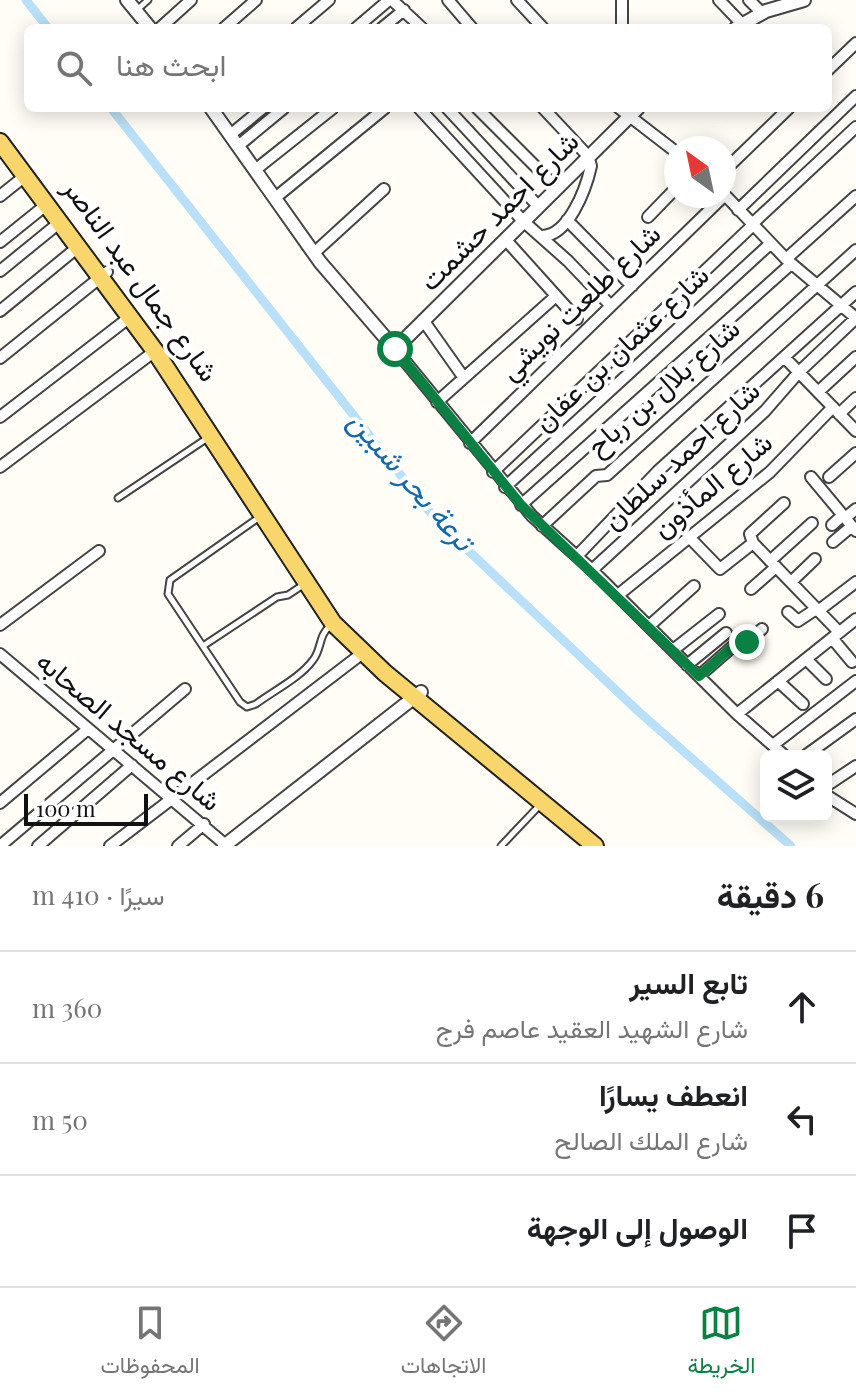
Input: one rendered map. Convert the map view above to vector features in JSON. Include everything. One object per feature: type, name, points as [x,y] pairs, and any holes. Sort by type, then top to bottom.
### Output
[{"type":"main road","name":"شارع جمال عبد الناصر","points":[[0,140],[59,223],[104,274],[333,623],[364,652],[606,846]]},
{"type":"main road","name":"شارع جمال عبد الناصر","points":[[0,140],[189,388],[229,453],[231,465]]},
{"type":"main road","name":"شارع جمال عبد الناصر","points":[[418,694],[595,846]]},
{"type":"street","points":[[164,24],[191,0]]},
{"type":"street","points":[[229,24],[256,0]]},
{"type":"street","points":[[301,24],[329,0]]},
{"type":"street","points":[[361,24],[390,0],[418,24]]},
{"type":"street","points":[[448,0],[469,24]]},
{"type":"street","points":[[517,0],[539,24]]},
{"type":"street","points":[[622,0],[622,24]]},
{"type":"street","points":[[719,0],[737,24]]},
{"type":"street","points":[[741,24],[758,5],[804,0]]},
{"type":"street","points":[[131,5],[147,24]]},
{"type":"street","points":[[387,24],[404,10]]},
{"type":"street","points":[[832,66],[856,43]]},
{"type":"street","points":[[856,96],[738,210],[789,262],[856,318]]},
{"type":"street","points":[[214,112],[314,253],[505,487],[737,714],[778,750]]},
{"type":"street","points":[[234,140],[259,112]]},
{"type":"street","points":[[234,140],[278,112]]},
{"type":"street","points":[[255,170],[328,112]]},
{"type":"street","points":[[275,198],[380,112]]},
{"type":"street","points":[[423,112],[523,221],[611,306]]},
{"type":"street","points":[[451,112],[538,206]]},
{"type":"street","points":[[481,112],[556,187]]},
{"type":"street","points":[[540,236],[556,234],[567,220],[590,170],[588,156],[547,112]]},
{"type":"street","name":"شارع احمد حشمت","points":[[395,349],[588,156],[622,112]]},
{"type":"street","points":[[624,112],[664,143]]},
{"type":"street","points":[[736,159],[785,112]]},
{"type":"street","points":[[493,472],[856,127]]},
{"type":"street","points":[[0,196],[25,176]]},
{"type":"street","points":[[314,253],[384,189]]},
{"type":"street","points":[[521,505],[789,262],[856,196]]},
{"type":"street","points":[[648,217],[664,200]]},
{"type":"street","points":[[0,242],[46,205]]},
{"type":"street","name":"شارع طلعت نويشي","points":[[470,443],[711,208]]},
{"type":"street","points":[[567,220],[632,286]]},
{"type":"street","points":[[0,271],[59,223]]},
{"type":"street","points":[[505,239],[577,319]]},
{"type":"street","name":"شارع عثمان بن عفان","points":[[505,487],[770,244]]},
{"type":"street","points":[[0,311],[78,247]]},
{"type":"street","name":"شارع بلال بن رباح","points":[[542,526],[596,476],[607,475],[856,250]]},
{"type":"street","points":[[0,358],[104,274]]},
{"type":"street","points":[[577,556],[658,471],[856,292]]},
{"type":"street","points":[[437,402],[556,296]]},
{"type":"street","points":[[0,417],[130,317]]},
{"type":"street","name":"شارع احمد سلطان","points":[[592,570],[765,411],[799,372],[856,318]]},
{"type":"street","points":[[423,320],[464,378]]},
{"type":"street","points":[[1,464],[155,351]]},
{"type":"street","points":[[784,357],[855,429]]},
{"type":"street","points":[[818,392],[856,357]]},
{"type":"street","name":"شارع المأذون","points":[[618,595],[770,472],[836,410],[856,398]]},
{"type":"street","points":[[829,477],[856,453]]},
{"type":"street","points":[[811,477],[849,523]]},
{"type":"street","points":[[784,503],[750,534],[753,543],[817,610],[852,662]]},
{"type":"street","points":[[833,542],[856,509]]},
{"type":"street","points":[[751,589],[812,523]]},
{"type":"street","points":[[832,525],[849,523]]},
{"type":"street","points":[[689,537],[720,569],[753,543]]},
{"type":"street","points":[[0,625],[99,551]]},
{"type":"street","points":[[791,582],[815,559]]},
{"type":"street","points":[[788,612],[798,621],[856,582]]},
{"type":"street","points":[[649,626],[694,586]]},
{"type":"street","points":[[673,650],[719,614]]},
{"type":"street","points":[[737,714],[856,619]]},
{"type":"street","points":[[699,676],[739,641],[747,642],[762,629]]},
{"type":"street","points":[[687,665],[726,633]]},
{"type":"street","points":[[110,846],[364,652]]},
{"type":"street","name":"شارع مسجد الصحابه","points":[[1,656],[204,824],[226,846]]},
{"type":"street","points":[[806,659],[826,679]]},
{"type":"street","points":[[778,681],[803,704]]},
{"type":"street","points":[[773,745],[856,681]]},
{"type":"street","points":[[0,846],[185,689]]},
{"type":"street","points":[[226,846],[418,694]]},
{"type":"street","points":[[813,750],[856,719]]},
{"type":"street","points":[[0,803],[88,729]]},
{"type":"street","points":[[38,846],[132,765]]},
{"type":"street","points":[[832,782],[856,766]]},
{"type":"street","points":[[832,799],[855,813]]},
{"type":"street","points":[[178,846],[204,824]]},
{"type":"lane","points":[[131,5],[148,0]]},
{"type":"lane","points":[[118,498],[210,436]]},
{"type":"lane","points":[[262,515],[167,584],[168,594],[240,702],[252,706],[312,661],[321,635],[333,623]]},
{"type":"lane","points":[[203,646],[275,598],[305,583]]},
{"type":"lane","points":[[501,846],[542,803]]},
{"type":"waterway","name":"ترعة بحر شبين","points":[[26,0],[45,24]]},
{"type":"waterway","name":"ترعة بحر شبين","points":[[114,112],[437,521],[638,711],[791,846]]},
{"type":"route","points":[[395,349],[521,505],[699,676],[739,641],[747,642]]}]
